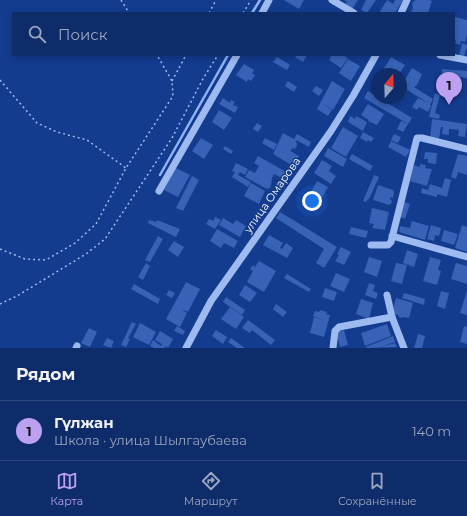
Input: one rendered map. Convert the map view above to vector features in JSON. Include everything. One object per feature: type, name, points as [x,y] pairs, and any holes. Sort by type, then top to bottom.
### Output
[{"type":"street","points":[[263,12],[269,0]]},
{"type":"street","points":[[332,0],[352,12]]},
{"type":"street","points":[[401,12],[407,0]]},
{"type":"street","points":[[159,191],[236,56]]},
{"type":"street","name":"улица Омарова","points":[[186,348],[211,301],[331,131],[375,56]]},
{"type":"street","points":[[445,56],[467,60]]},
{"type":"street","points":[[371,245],[388,245],[391,242],[417,138],[467,149]]},
{"type":"street","points":[[392,236],[467,257]]},
{"type":"street","points":[[387,295],[392,317],[404,348]]},
{"type":"street","points":[[332,348],[336,331],[339,328],[392,317]]},
{"type":"path","points":[[121,0],[128,12]]},
{"type":"path","points":[[210,12],[216,0]]},
{"type":"path","points":[[244,12],[251,0]]},
{"type":"path","points":[[0,249],[26,259],[46,260],[75,243],[96,224],[126,168],[173,96],[172,81],[158,56]]},
{"type":"path","points":[[172,81],[185,56]]},
{"type":"path","points":[[0,304],[17,296],[86,254],[105,239],[172,138],[204,77],[217,56]]},
{"type":"path","points":[[0,80],[37,123],[57,132],[87,140],[126,168]]},
{"type":"building","points":[[284,0],[304,0],[299,9]]},
{"type":"building","points":[[344,0],[358,0],[351,11],[344,6],[347,2]]},
{"type":"building","points":[[366,0],[376,0],[368,12],[361,10]]},
{"type":"building","points":[[387,0],[393,4],[395,0],[403,0],[396,12],[380,12]]},
{"type":"building","points":[[414,1],[432,1],[428,12],[411,12]]},
{"type":"building","points":[[455,17],[467,20],[467,35],[465,42],[461,41],[460,45],[455,43]]},
{"type":"building","points":[[462,43],[467,45],[464,57],[459,56]]},
{"type":"building","points":[[296,56],[306,56],[303,62],[295,57]]},
{"type":"building","points":[[330,56],[345,56],[348,58],[341,68],[329,60],[331,57]]},
{"type":"building","points":[[277,57],[290,65],[287,70],[273,62]]},
{"type":"building","points":[[391,57],[405,65],[403,68],[384,68]]},
{"type":"building","points":[[348,59],[360,66],[351,81],[339,73]]},
{"type":"building","points":[[244,64],[254,70],[252,73],[255,75],[251,81],[248,79],[247,82],[236,75]]},
{"type":"building","points":[[412,68],[422,74],[417,85],[414,87],[433,99],[428,112],[419,107],[417,110],[412,107],[418,98],[428,103],[407,90],[407,76]]},
{"type":"building","points":[[442,69],[467,71],[467,78],[442,75]]},
{"type":"building","points":[[288,81],[297,87],[294,92],[285,86]]},
{"type":"building","points":[[332,81],[345,89],[333,110],[322,104],[332,110],[328,116],[317,109]]},
{"type":"building","points":[[316,86],[323,90],[319,96],[312,91]]},
{"type":"building","points":[[368,91],[371,93],[371,102],[364,98]]},
{"type":"building","points":[[435,93],[440,95],[435,113],[440,115],[439,119],[429,117]]},
{"type":"building","points":[[223,98],[230,103],[231,100],[235,102],[233,105],[238,107],[235,113],[219,104]]},
{"type":"building","points":[[368,104],[384,114],[377,125],[368,121],[369,120],[361,115]]},
{"type":"building","points":[[374,104],[389,104],[412,118],[408,124]]},
{"type":"building","points":[[219,110],[232,118],[224,130],[212,122]]},
{"type":"building","points":[[350,116],[355,119],[356,116],[367,122],[363,131],[348,122]]},
{"type":"building","points":[[432,119],[467,124],[465,137],[458,136],[459,130],[449,129],[449,135],[442,134],[443,127],[441,127],[439,139],[430,138]]},
{"type":"building","points":[[401,121],[408,124],[403,132],[397,129]]},
{"type":"building","points":[[257,123],[262,126],[258,132],[253,129]]},
{"type":"building","points":[[343,127],[358,136],[346,157],[331,148]]},
{"type":"building","points":[[363,132],[374,138],[371,142],[368,140],[367,142],[360,138]]},
{"type":"building","points":[[283,133],[294,139],[297,134],[311,142],[309,147],[296,140],[297,145],[295,149],[293,148],[290,151],[299,156],[293,166],[273,154]]},
{"type":"building","points":[[394,134],[401,137],[398,143],[391,140]]},
{"type":"building","points":[[201,138],[213,145],[204,159],[192,151]]},
{"type":"building","points":[[265,138],[277,144],[274,150],[262,143]]},
{"type":"building","points":[[391,141],[410,150],[406,157],[388,147]]},
{"type":"building","points":[[225,146],[233,151],[231,154],[223,149]]},
{"type":"building","points":[[328,148],[347,159],[343,167],[324,156]]},
{"type":"building","points":[[425,152],[437,153],[436,164],[428,163],[428,159],[424,159]]},
{"type":"building","points":[[352,154],[373,166],[370,171],[349,159]]},
{"type":"building","points":[[458,154],[467,156],[467,175],[458,172],[456,179],[451,177]]},
{"type":"building","points":[[258,156],[288,173],[285,180],[274,174],[270,188],[267,189],[245,177],[249,170],[255,173],[259,166],[254,163]]},
{"type":"building","points":[[322,160],[332,166],[329,171],[336,176],[331,184],[314,173]]},
{"type":"building","points":[[236,163],[248,169],[245,175],[240,172],[238,175],[251,182],[248,187],[232,177],[235,172],[232,171]]},
{"type":"building","points":[[420,164],[426,165],[425,168],[432,169],[427,186],[410,181],[414,165],[420,167]]},
{"type":"building","points":[[176,168],[190,175],[178,197],[164,190]]},
{"type":"building","points":[[374,175],[379,177],[369,199],[366,202],[363,201]]},
{"type":"building","points":[[192,176],[199,180],[183,211],[176,208]]},
{"type":"building","points":[[445,178],[451,180],[447,197],[437,194],[437,197],[421,193],[422,188],[428,190],[430,184],[442,188]]},
{"type":"building","points":[[317,181],[328,187],[318,205],[307,199]]},
{"type":"building","points":[[251,183],[265,191],[259,204],[244,196]]},
{"type":"building","points":[[378,185],[393,190],[393,198],[391,197],[390,199],[392,201],[391,204],[389,205],[373,200]]},
{"type":"building","points":[[404,202],[410,204],[405,219],[400,217]]},
{"type":"building","points":[[372,208],[389,212],[385,230],[372,228],[374,224],[369,223]]},
{"type":"building","points":[[280,212],[337,247],[324,268],[316,263],[324,249],[276,218]]},
{"type":"building","points":[[215,217],[221,220],[215,229],[206,224],[209,219],[213,221]]},
{"type":"building","points":[[223,218],[233,224],[236,220],[246,226],[240,237],[219,225]]},
{"type":"building","points":[[149,220],[156,222],[157,220],[180,229],[176,237],[148,223]]},
{"type":"building","points":[[412,221],[429,226],[425,240],[399,232],[400,226],[410,228]]},
{"type":"building","points":[[431,225],[441,228],[439,236],[435,235],[434,241],[427,239]]},
{"type":"building","points":[[462,225],[467,227],[467,252],[455,248]]},
{"type":"building","points":[[351,227],[368,231],[366,238],[349,234]]},
{"type":"building","points":[[217,229],[238,241],[234,248],[224,243],[221,248],[210,241]]},
{"type":"building","points":[[444,230],[458,234],[454,245],[441,241]]},
{"type":"building","points":[[269,235],[283,243],[280,248],[282,249],[286,243],[293,248],[287,258],[263,245]]},
{"type":"building","points":[[158,236],[163,239],[150,262],[145,260]]},
{"type":"building","points":[[174,241],[184,247],[178,257],[168,250]]},
{"type":"building","points":[[341,247],[351,252],[344,265],[335,261],[339,255],[337,254]]},
{"type":"building","points":[[407,250],[418,254],[414,267],[403,263]]},
{"type":"building","points":[[369,257],[382,261],[377,277],[364,272]]},
{"type":"building","points":[[430,257],[441,260],[438,270],[441,271],[437,285],[423,281]]},
{"type":"building","points":[[259,261],[276,271],[264,292],[247,282],[253,271],[250,269],[253,265],[255,267]]},
{"type":"building","points":[[146,263],[150,266],[143,280],[138,277]]},
{"type":"building","points":[[396,263],[407,265],[402,284],[391,281]]},
{"type":"building","points":[[456,263],[467,266],[467,284],[451,279]]},
{"type":"building","points":[[336,273],[350,279],[344,292],[330,286]]},
{"type":"building","points":[[287,274],[311,289],[309,292],[284,278]]},
{"type":"building","points":[[186,282],[200,289],[188,312],[181,309],[187,313],[180,327],[166,319]]},
{"type":"building","points":[[369,283],[375,285],[373,291],[378,293],[376,299],[365,295]]},
{"type":"building","points":[[134,284],[160,299],[158,304],[131,289]]},
{"type":"building","points":[[245,285],[257,293],[250,302],[239,295]]},
{"type":"building","points":[[325,288],[337,292],[334,301],[322,297]]},
{"type":"building","points":[[169,290],[175,293],[172,298],[166,295]]},
{"type":"building","points":[[441,291],[449,293],[445,309],[437,306]]},
{"type":"building","points":[[467,291],[467,315],[460,313]]},
{"type":"building","points":[[404,293],[425,299],[424,305],[402,298]]},
{"type":"building","points":[[226,297],[245,310],[242,315],[223,302]]},
{"type":"building","points":[[396,298],[413,303],[409,318],[402,318],[398,315],[392,314]]},
{"type":"building","points":[[361,299],[373,303],[369,319],[356,314]]},
{"type":"building","points":[[276,304],[287,312],[283,317],[273,309]]},
{"type":"building","points":[[230,307],[244,317],[236,329],[221,319]]},
{"type":"building","points":[[320,310],[327,312],[326,314],[330,315],[324,337],[310,333],[314,317],[323,320],[313,316],[315,311],[319,312]]},
{"type":"building","points":[[248,320],[275,340],[271,345],[252,330],[250,333],[242,328]]},
{"type":"building","points":[[132,322],[136,324],[128,338],[130,339],[126,347],[121,345]]},
{"type":"building","points":[[140,323],[156,332],[149,345],[133,337]]},
{"type":"building","points":[[387,324],[391,336],[365,346],[361,333]]},
{"type":"building","points":[[177,326],[185,331],[183,335],[174,331]]},
{"type":"building","points":[[464,326],[467,327],[467,344],[460,342]]},
{"type":"building","points":[[89,328],[97,332],[90,347],[81,343]]},
{"type":"building","points":[[216,330],[227,337],[223,344],[212,336]]},
{"type":"building","points":[[344,330],[348,345],[340,347],[336,332]]},
{"type":"building","points":[[160,331],[173,339],[168,348],[166,346],[164,348],[154,348],[150,346],[153,340],[161,346],[162,344],[155,340]]},
{"type":"building","points":[[418,334],[425,336],[422,348],[414,348]]},
{"type":"building","points":[[393,336],[395,342],[381,347],[395,343],[397,347],[366,348],[366,347]]},
{"type":"building","points":[[107,338],[114,341],[111,348],[103,345]]},
{"type":"building","points":[[231,338],[245,348],[237,348],[228,342]]},
{"type":"waterway","points":[[253,12],[260,0]]},
{"type":"waterway","points":[[160,175],[227,56]]},
{"type":"place","name":"Гүлжан","points":[[449,105]]}]
